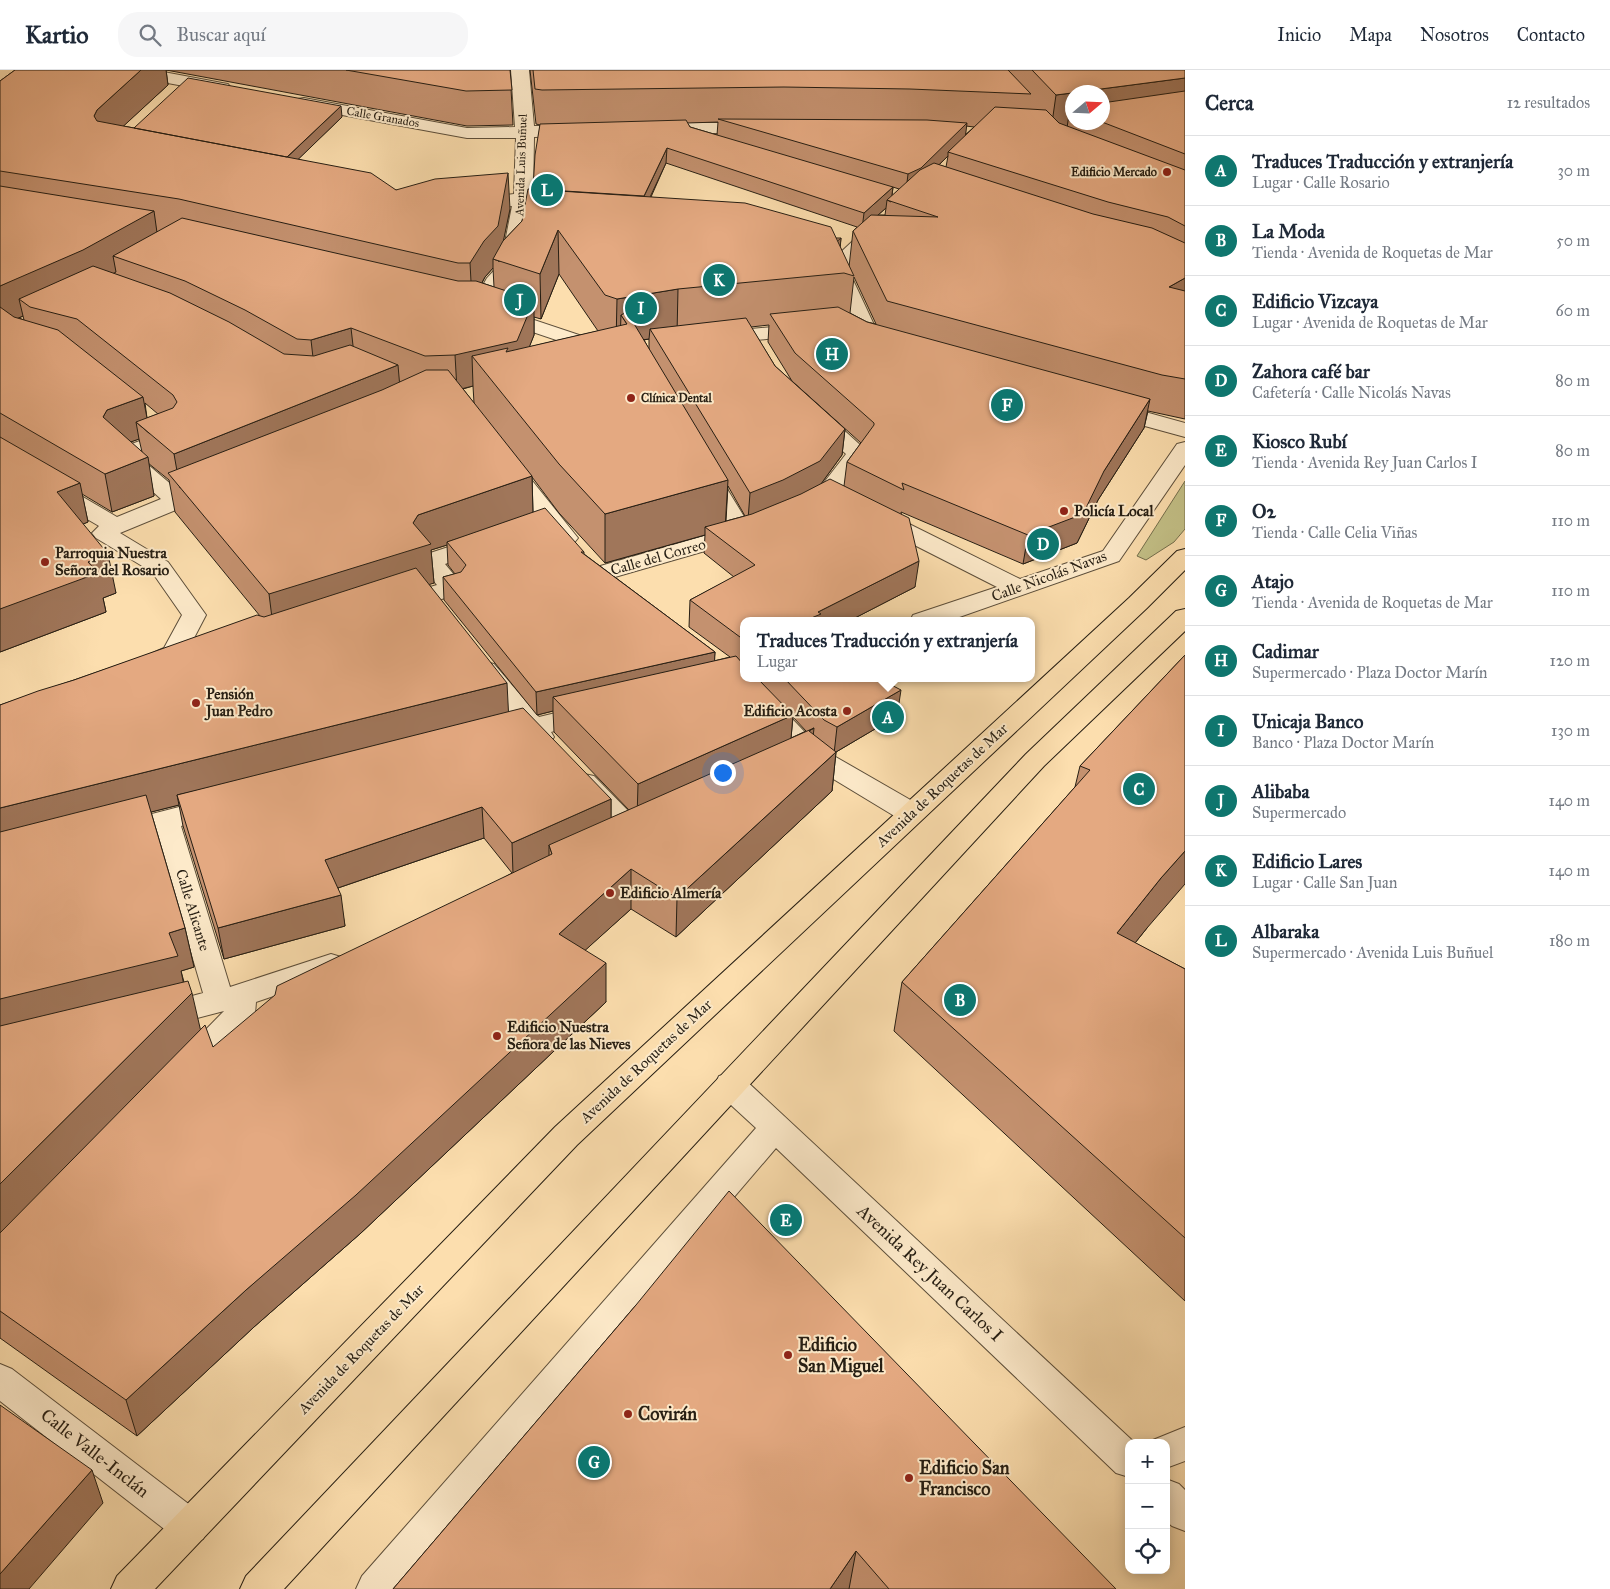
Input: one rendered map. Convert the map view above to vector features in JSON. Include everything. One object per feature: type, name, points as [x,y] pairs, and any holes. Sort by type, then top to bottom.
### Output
[{"type":"main road","name":"Avenida de Roquetas de Mar","points":[[130,1589],[566,1136],[1185,556]]},
{"type":"main road","points":[[259,1589],[1035,760],[1185,617]]},
{"type":"street","points":[[124,70],[179,88],[234,90]]},
{"type":"street","name":"Avenida Luis Buñuel","points":[[480,308],[494,282],[511,265],[529,226],[523,199],[525,133],[520,70]]},
{"type":"street","name":"Calle Granados","points":[[283,99],[467,133],[590,130]]},
{"type":"street","points":[[665,128],[721,144]]},
{"type":"street","points":[[637,129],[771,128]]},
{"type":"street","points":[[455,205],[523,199]]},
{"type":"street","points":[[696,340],[757,343],[832,327],[881,346],[829,264],[894,213]]},
{"type":"street","points":[[460,308],[480,308],[620,352],[589,368]]},
{"type":"street","points":[[1092,404],[1185,430]]},
{"type":"street","points":[[805,406],[858,453],[844,502]]},
{"type":"street","points":[[155,425],[170,437],[123,455],[177,501]]},
{"type":"street","name":"Calle Nicolás Navas","points":[[934,617],[1111,556],[1185,449]]},
{"type":"street","points":[[498,452],[540,523],[622,592]]},
{"type":"street","name":"Calle del Correo","points":[[588,563],[750,529],[698,457]]},
{"type":"street","points":[[3,462],[115,526]]},
{"type":"street","points":[[130,674],[174,653],[194,615],[160,567],[104,533],[115,526],[232,479]]},
{"type":"street","points":[[790,513],[844,502],[1020,588]]},
{"type":"street","points":[[379,610],[453,588],[429,561],[503,535]]},
{"type":"street","points":[[425,595],[444,618]]},
{"type":"street","points":[[468,649],[530,727],[634,834]]},
{"type":"street","points":[[753,694],[812,754],[911,813]]},
{"type":"street","points":[[482,739],[616,708]]},
{"type":"street","points":[[785,766],[812,754]]},
{"type":"street","points":[[92,839],[242,800]]},
{"type":"street","name":"Calle Alicante","points":[[166,820],[231,998]]},
{"type":"street","points":[[607,846],[660,822]]},
{"type":"street","points":[[134,1022],[231,998],[353,958]]},
{"type":"street","points":[[165,1092],[240,1014],[231,998]]},
{"type":"street","name":"Avenida Rey Juan Carlos I","points":[[730,1086],[1125,1457]]},
{"type":"street","points":[[375,1589],[775,1128]]},
{"type":"street","name":"Calle Valle-Inclán","points":[[0,1380],[190,1527]]},
{"type":"street","points":[[1170,1450],[1185,1443]]},
{"type":"street","points":[[1170,1500],[1185,1514]]},
{"type":"shaded area","points":[[1185,481],[1185,529],[1174,542],[1146,560],[1137,556]]},
{"type":"building","points":[[15,70],[141,70],[97,110],[94,116],[97,121],[371,173],[396,190],[435,179],[508,173],[498,226],[484,241],[470,263],[458,263],[179,199],[0,171],[0,81]]},
{"type":"building","points":[[346,70],[510,70],[512,90],[466,91]]},
{"type":"building","points":[[533,70],[1008,70],[1031,94],[910,89],[784,87],[542,90],[535,89]]},
{"type":"building","points":[[1032,70],[1185,70],[1185,78],[1110,88],[1110,85],[1065,85],[1065,94],[1056,95]]},
{"type":"building","points":[[188,78],[341,106],[287,157],[134,128]]},
{"type":"building","points":[[1185,91],[1185,154],[1110,125],[1110,102]]},
{"type":"building","points":[[995,107],[1046,110],[1059,123],[1065,125],[1065,130],[1078,130],[1185,170],[1185,226],[1168,217],[1108,202],[948,152]]},
{"type":"building","points":[[718,119],[927,120],[967,123],[921,168],[908,174]]},
{"type":"building","points":[[686,120],[690,127],[893,187],[864,213],[667,148],[644,196],[533,189],[535,155],[540,124]]},
{"type":"building","points":[[934,163],[1093,214],[1152,228],[1185,243],[1185,278],[1169,287],[1185,291],[1185,379],[1162,375],[887,301],[853,231],[871,215],[938,217],[887,200],[920,170]]},
{"type":"building","points":[[0,186],[154,211],[83,250],[0,286]]},
{"type":"building","points":[[528,189],[745,203],[831,227],[854,276],[844,273],[678,289],[617,299],[605,295],[558,230],[540,274],[493,259],[503,241],[522,221]]},
{"type":"building","points":[[182,218],[458,281],[476,281],[534,300],[517,341],[455,355],[425,356],[351,328],[311,340],[297,339],[245,310],[185,281],[113,256]]},
{"type":"building","points":[[93,266],[170,293],[229,322],[284,354],[314,356],[350,345],[398,365],[174,454],[136,422],[173,408],[177,402],[173,395],[77,319],[30,307],[19,299]]},
{"type":"building","points":[[0,307],[14,317],[58,330],[143,397],[107,410],[103,417],[148,457],[105,474],[0,413]]},
{"type":"building","points":[[838,307],[867,322],[1150,399],[1104,471],[1083,514],[1028,535],[902,483],[904,490],[847,462],[874,423],[795,353],[770,314]]},
{"type":"building","points":[[627,312],[728,480],[605,514],[559,464],[472,356],[508,348],[506,352],[627,324],[621,315]]},
{"type":"building","points":[[746,318],[775,366],[845,429],[820,461],[783,480],[750,493],[650,329]]},
{"type":"building","points":[[426,370],[448,370],[532,476],[418,515],[413,523],[431,544],[269,594],[168,473],[382,390]]},
{"type":"building","name":"Parroquia Nuestra Señora del Rosario","points":[[0,437],[80,483],[57,492],[108,554],[88,562],[98,573],[0,609]]},
{"type":"building","points":[[830,479],[909,518],[919,561],[818,612],[821,614],[814,617],[740,617],[740,637],[690,600],[755,565],[705,527],[752,514],[801,494]]},
{"type":"building","points":[[545,508],[584,552],[581,552],[715,652],[536,692],[443,577],[461,572],[466,565],[447,542]]},
{"type":"building","points":[[416,568],[507,683],[0,808],[0,705],[257,615],[264,617]]},
{"type":"building","points":[[1185,655],[1185,851],[1117,933],[1185,969],[1185,1238],[902,982],[1090,770],[1080,766]]},
{"type":"building","points":[[736,656],[740,660],[740,682],[761,682],[793,715],[638,784],[553,697]]},
{"type":"building","points":[[788,682],[886,682],[901,690],[837,727],[824,720]]},
{"type":"building","points":[[523,708],[611,799],[512,843],[482,807],[325,860],[341,895],[218,928],[177,795]]},
{"type":"building","points":[[814,728],[809,731],[836,752],[677,898],[631,869],[559,934],[606,963],[356,1195],[246,1290],[126,1400],[0,1311],[0,1233],[205,1025],[213,1047],[275,995],[277,986],[552,854],[549,845]]},
{"type":"building","points":[[146,795],[185,928],[169,933],[178,956],[0,999],[0,832]]},
{"type":"building","points":[[188,981],[192,993],[0,1184],[0,1026]]},
{"type":"building","points":[[729,1191],[1116,1589],[889,1589],[856,1551],[830,1589],[393,1589],[636,1305]]},
{"type":"building","points":[[0,1405],[92,1470],[0,1574]]},
{"type":"place","name":"Edificio Mercado","points":[[1167,172]]},
{"type":"place","name":"Albaraka","points":[[547,190]]},
{"type":"place","name":"Edificio Lares","points":[[719,280]]},
{"type":"place","name":"Alibaba","points":[[520,300]]},
{"type":"place","name":"Unicaja Banco","points":[[641,308]]},
{"type":"place","name":"Cadimar","points":[[832,354]]},
{"type":"place","name":"Clínica Dental","points":[[631,398]]},
{"type":"place","name":"O2","points":[[1007,405]]},
{"type":"place","name":"Policía Local","points":[[1064,511]]},
{"type":"place","name":"Zahora café bar","points":[[1043,544]]},
{"type":"place","name":"Parroquia Nuestra Señora del Rosario","points":[[45,562]]},
{"type":"place","name":"Pensión Juan Pedro","points":[[196,703]]},
{"type":"place","name":"Edificio Acosta","points":[[847,711]]},
{"type":"place","name":"Traduces Traducción y extranjería","points":[[888,717]]},
{"type":"place","name":"Edificio Vizcaya","points":[[1139,789]]},
{"type":"place","name":"Edificio Almería","points":[[610,893]]},
{"type":"place","name":"La Moda","points":[[960,1000]]},
{"type":"place","name":"Edificio Nuestra Señora de las Nieves","points":[[497,1036]]},
{"type":"place","name":"Kiosco Rubí","points":[[786,1220]]},
{"type":"place","name":"Edificio San Miguel","points":[[788,1355]]},
{"type":"place","name":"Covirán","points":[[628,1414]]},
{"type":"place","name":"Atajo","points":[[594,1462]]},
{"type":"place","name":"Edificio San Francisco","points":[[909,1478]]}]
